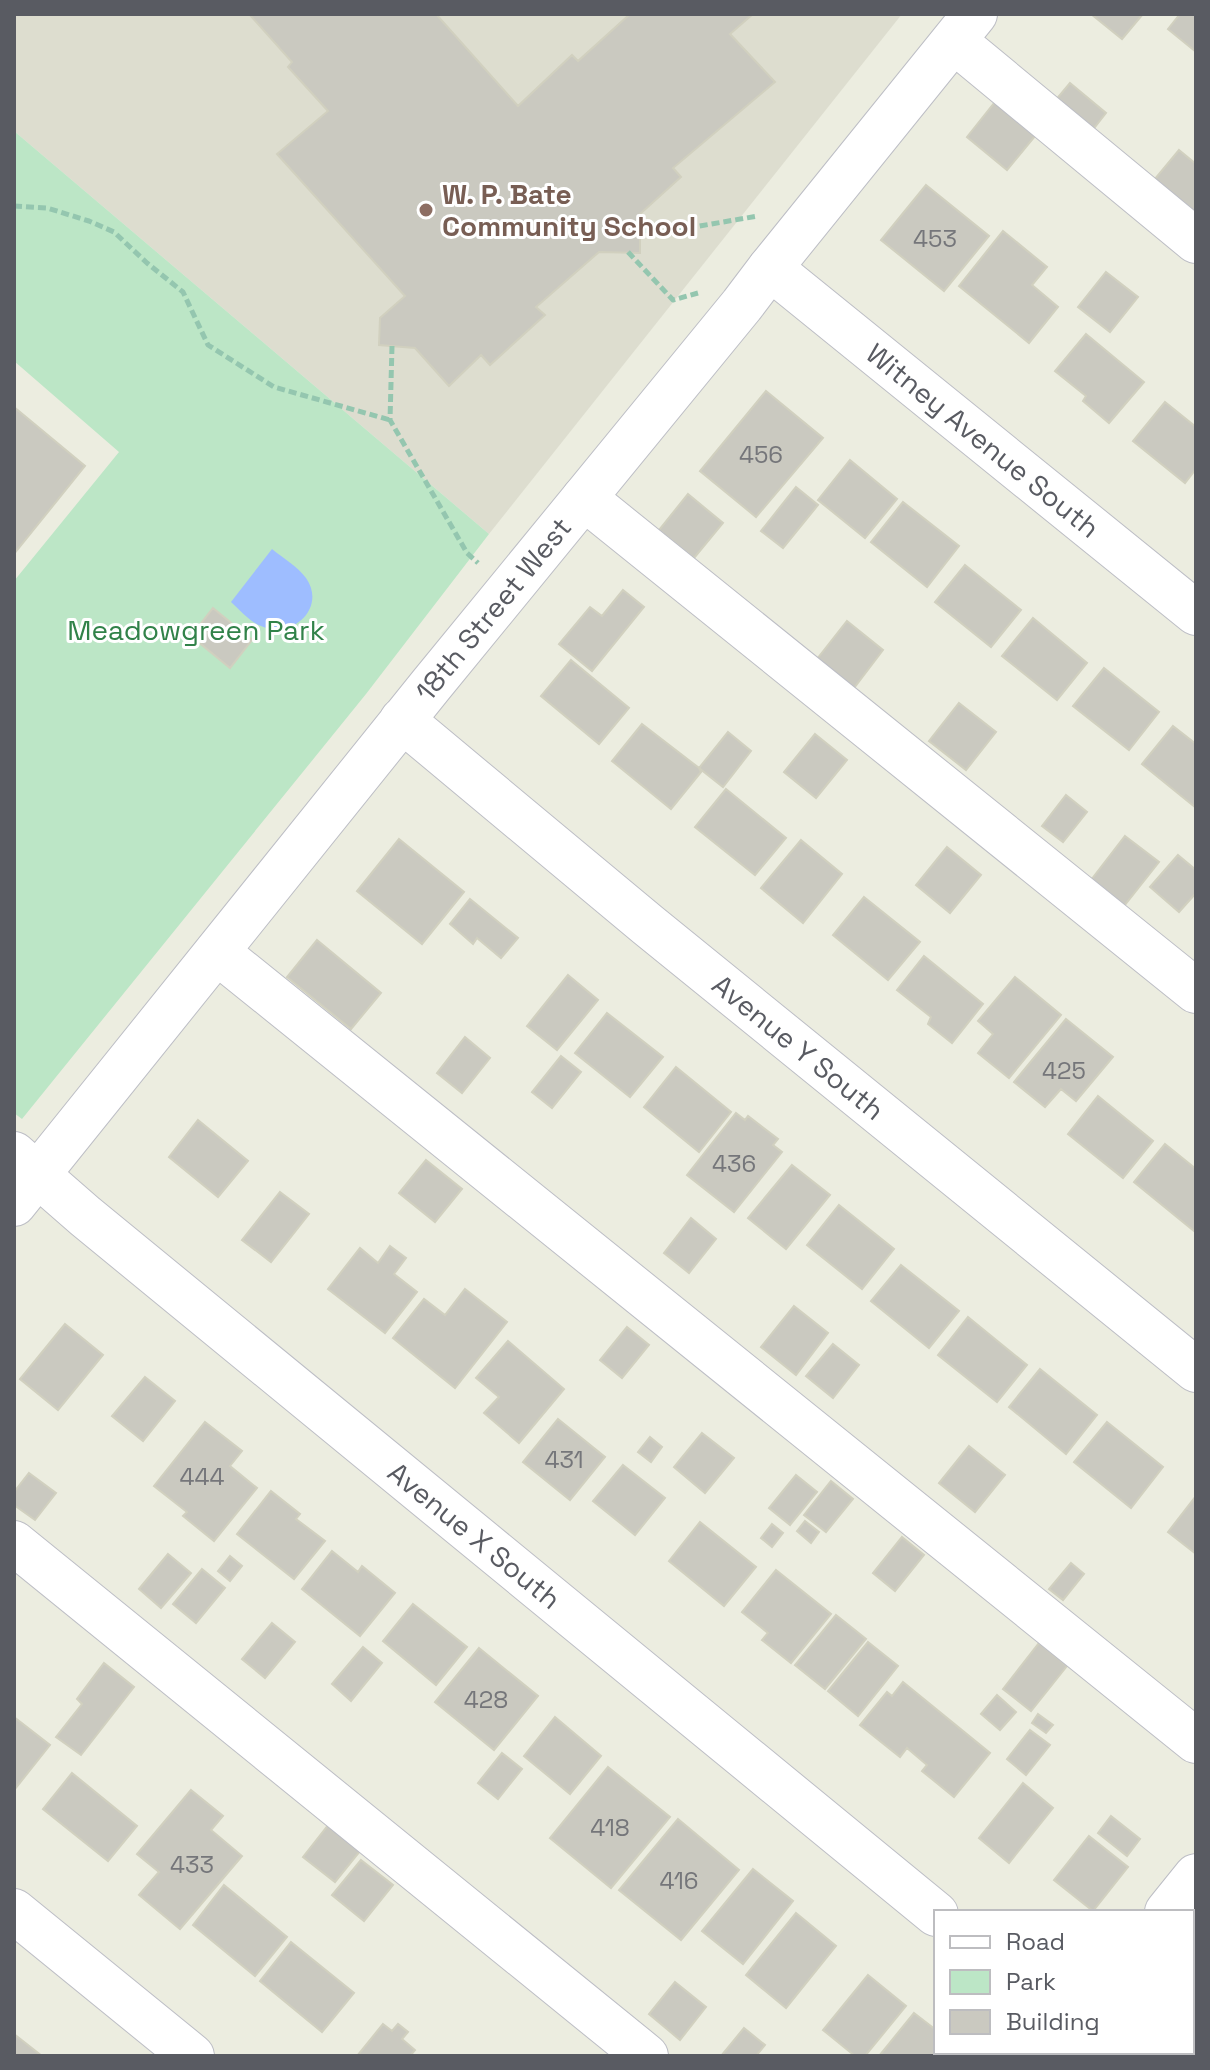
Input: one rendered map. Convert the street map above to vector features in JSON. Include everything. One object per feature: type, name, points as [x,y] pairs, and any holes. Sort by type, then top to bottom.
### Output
[{"type":"street","points":[[964,28],[1196,241]]},
{"type":"street","name":"18th Street West","points":[[22,1177],[217,952],[964,28]]},
{"type":"street","name":"Witney Avenue South","points":[[783,252],[1196,613]]},
{"type":"street","points":[[584,498],[1196,991]]},
{"type":"street","name":"Avenue Y South","points":[[402,720],[648,925],[1196,1370]]},
{"type":"street","points":[[217,952],[1196,1741]]},
{"type":"street","name":"Avenue X South","points":[[22,1177],[85,1216],[934,1912]]},
{"type":"street","points":[[14,1543],[646,2056]]},
{"type":"street","points":[[1169,1910],[1196,1876]]},
{"type":"street","points":[[14,1911],[192,2056]]},
{"type":"path","points":[[14,206],[47,208],[114,232],[183,292],[208,345],[274,387],[390,420]]},
{"type":"path","points":[[640,231],[688,228],[767,215],[783,252]]},
{"type":"path","points":[[628,252],[673,300],[692,296],[716,285],[742,305]]},
{"type":"path","points":[[392,346],[390,420],[467,553],[477,562]]},
{"type":"shaded area","name":"W. P. Bate Community School","points":[[14,14],[902,14],[489,534],[14,131]]},
{"type":"green space","name":"Meadowgreen Park","points":[[14,131],[489,534],[366,694],[22,1119],[14,1113],[14,581],[119,452],[14,361]]},
{"type":"water","points":[[272,549],[303,574],[311,589],[309,610],[294,625],[284,629],[257,624],[231,602]]},
{"type":"building","points":[[249,14],[436,14],[518,106],[572,55],[578,61],[630,14],[753,14],[730,34],[775,82],[673,168],[681,177],[640,214],[640,253],[599,252],[536,307],[545,315],[490,365],[481,355],[449,386],[415,348],[379,345],[380,318],[405,296],[277,154],[328,111],[288,67],[292,62]]},
{"type":"building","points":[[1091,14],[1143,14],[1122,39]]},
{"type":"building","points":[[1180,14],[1196,14],[1196,52],[1168,29]]},
{"type":"building","points":[[1070,83],[1106,113],[1091,132],[1054,102]]},
{"type":"building","points":[[995,102],[1036,135],[1007,170],[967,137]]},
{"type":"building","points":[[1179,150],[1196,164],[1196,214],[1154,180]]},
{"type":"building","points":[[926,185],[989,236],[944,291],[881,240]]},
{"type":"building","points":[[1003,231],[1047,267],[1032,285],[1058,307],[1029,343],[959,286]]},
{"type":"building","points":[[1106,272],[1138,297],[1110,332],[1078,307]]},
{"type":"building","points":[[1086,334],[1144,382],[1109,423],[1083,401],[1086,396],[1055,371]]},
{"type":"building","points":[[766,391],[823,438],[756,517],[700,471]]},
{"type":"building","points":[[1165,402],[1196,427],[1196,469],[1185,483],[1133,441]]},
{"type":"building","points":[[14,407],[85,466],[14,554]]},
{"type":"building","points":[[850,460],[897,499],[865,538],[818,500]]},
{"type":"building","points":[[796,487],[818,505],[783,548],[761,531]]},
{"type":"building","points":[[688,494],[723,523],[694,558],[659,530]]},
{"type":"building","points":[[903,502],[959,546],[927,587],[871,542]]},
{"type":"building","points":[[965,565],[1021,610],[991,647],[935,602]]},
{"type":"building","points":[[623,590],[644,607],[592,671],[559,644],[590,607],[602,616]]},
{"type":"building","points":[[213,608],[252,640],[230,668],[191,636]]},
{"type":"building","points":[[1033,618],[1087,663],[1057,700],[1002,656]]},
{"type":"building","points":[[847,621],[883,650],[854,688],[817,659]]},
{"type":"building","points":[[571,660],[629,708],[599,744],[541,696]]},
{"type":"building","points":[[1104,668],[1159,712],[1129,750],[1073,706]]},
{"type":"building","points":[[959,703],[996,732],[966,770],[929,741]]},
{"type":"building","points":[[642,724],[701,772],[671,809],[612,761]]},
{"type":"building","points":[[1173,726],[1196,744],[1196,808],[1142,764]]},
{"type":"building","points":[[728,732],[751,751],[723,787],[699,768]]},
{"type":"building","points":[[815,734],[847,760],[816,798],[784,772]]},
{"type":"building","points":[[726,789],[786,838],[755,875],[695,827]]},
{"type":"building","points":[[1066,795],[1087,812],[1063,842],[1042,826]]},
{"type":"building","points":[[1125,836],[1159,862],[1124,906],[1091,880]]},
{"type":"building","points":[[399,839],[464,892],[422,944],[357,891]]},
{"type":"building","points":[[801,840],[842,874],[803,923],[761,888]]},
{"type":"building","points":[[947,847],[981,875],[950,913],[916,885]]},
{"type":"building","points":[[1178,855],[1196,870],[1196,893],[1179,912],[1150,887]]},
{"type":"building","points":[[864,897],[920,942],[888,980],[833,935]]},
{"type":"building","points":[[470,899],[518,938],[501,958],[477,938],[473,944],[450,924]]},
{"type":"building","points":[[317,940],[381,993],[351,1029],[287,977]]},
{"type":"building","points":[[924,956],[983,1004],[952,1043],[928,1024],[931,1017],[897,990]]},
{"type":"building","points":[[568,975],[598,1000],[557,1050],[527,1026]]},
{"type":"building","points":[[1015,977],[1061,1015],[1009,1078],[978,1053],[993,1034],[978,1021]]},
{"type":"building","points":[[607,1013],[663,1057],[630,1097],[575,1053]]},
{"type":"building","points":[[1066,1019],[1113,1057],[1076,1101],[1061,1089],[1045,1107],[1014,1082]]},
{"type":"building","points":[[465,1037],[490,1058],[462,1093],[437,1073]]},
{"type":"building","points":[[561,1056],[581,1072],[552,1108],[532,1092]]},
{"type":"building","points":[[676,1067],[731,1112],[699,1152],[644,1107]]},
{"type":"building","points":[[1098,1096],[1153,1141],[1123,1178],[1068,1134]]},
{"type":"building","points":[[736,1113],[745,1120],[748,1116],[778,1139],[773,1145],[782,1152],[734,1212],[687,1175]]},
{"type":"building","points":[[198,1120],[248,1161],[218,1197],[169,1157]]},
{"type":"building","points":[[1165,1144],[1196,1169],[1194,1231],[1134,1182]]},
{"type":"building","points":[[426,1160],[462,1189],[435,1222],[399,1193]]},
{"type":"building","points":[[792,1165],[830,1195],[786,1249],[748,1218]]},
{"type":"building","points":[[280,1192],[309,1214],[271,1262],[242,1240]]},
{"type":"building","points":[[839,1205],[894,1249],[862,1289],[807,1245]]},
{"type":"building","points":[[691,1218],[716,1239],[689,1273],[664,1253]]},
{"type":"building","points":[[390,1246],[406,1258],[394,1274],[417,1292],[385,1333],[328,1289],[360,1248],[378,1263]]},
{"type":"building","points":[[901,1265],[959,1311],[929,1348],[871,1301]]},
{"type":"building","points":[[465,1289],[507,1322],[455,1388],[393,1338],[424,1299],[445,1315]]},
{"type":"building","points":[[794,1306],[828,1333],[796,1375],[761,1347]]},
{"type":"building","points":[[968,1317],[1027,1365],[997,1402],[938,1355]]},
{"type":"building","points":[[65,1324],[103,1355],[58,1410],[20,1379]]},
{"type":"building","points":[[627,1327],[649,1345],[622,1378],[600,1360]]},
{"type":"building","points":[[508,1341],[564,1389],[519,1443],[484,1413],[499,1397],[476,1378]]},
{"type":"building","points":[[833,1344],[859,1365],[833,1398],[806,1376]]},
{"type":"building","points":[[1040,1369],[1097,1415],[1066,1454],[1009,1407]]},
{"type":"building","points":[[145,1377],[175,1401],[143,1441],[112,1416]]},
{"type":"building","points":[[558,1419],[605,1457],[570,1500],[523,1462]]},
{"type":"building","points":[[205,1422],[242,1451],[230,1466],[257,1488],[214,1541],[183,1516],[187,1512],[154,1486]]},
{"type":"building","points":[[1107,1422],[1163,1467],[1131,1508],[1074,1462]]},
{"type":"building","points":[[702,1433],[734,1458],[705,1493],[674,1467]]},
{"type":"building","points":[[650,1437],[662,1447],[651,1462],[638,1452]]},
{"type":"building","points":[[969,1446],[1005,1475],[975,1512],[939,1483]]},
{"type":"building","points":[[623,1465],[665,1498],[635,1535],[593,1501]]},
{"type":"building","points":[[29,1473],[56,1493],[35,1520],[14,1505],[14,1492]]},
{"type":"building","points":[[796,1475],[817,1492],[790,1525],[769,1508]]},
{"type":"building","points":[[831,1481],[853,1499],[826,1532],[804,1515]]},
{"type":"building","points":[[271,1491],[300,1514],[296,1519],[325,1541],[294,1579],[237,1534]]},
{"type":"building","points":[[1196,1496],[1196,1554],[1168,1532]]},
{"type":"building","points":[[805,1521],[819,1532],[811,1543],[797,1531]]},
{"type":"building","points":[[700,1522],[756,1567],[724,1606],[669,1561]]},
{"type":"building","points":[[772,1524],[783,1533],[772,1547],[761,1538]]},
{"type":"building","points":[[902,1537],[924,1555],[895,1591],[873,1573]]},
{"type":"building","points":[[332,1551],[358,1572],[362,1566],[395,1593],[360,1636],[302,1589]]},
{"type":"building","points":[[168,1554],[191,1573],[161,1608],[139,1589]]},
{"type":"building","points":[[230,1556],[242,1566],[230,1581],[218,1571]]},
{"type":"building","points":[[1071,1563],[1084,1574],[1063,1600],[1049,1589]]},
{"type":"building","points":[[202,1569],[225,1588],[196,1623],[173,1604]]},
{"type":"building","points":[[776,1570],[831,1614],[791,1663],[762,1640],[768,1633],[742,1612]]},
{"type":"building","points":[[413,1604],[467,1647],[436,1685],[383,1641]]},
{"type":"building","points":[[836,1615],[866,1639],[825,1689],[795,1665]]},
{"type":"building","points":[[272,1623],[295,1642],[265,1678],[242,1659]]},
{"type":"building","points":[[868,1642],[898,1666],[858,1716],[828,1691]]},
{"type":"building","points":[[1039,1643],[1067,1666],[1031,1711],[1003,1689]]},
{"type":"building","points":[[363,1647],[382,1663],[351,1701],[332,1684]]},
{"type":"building","points":[[479,1648],[538,1696],[494,1750],[435,1702]]},
{"type":"building","points":[[104,1663],[134,1687],[81,1755],[56,1737],[82,1704],[77,1699]]},
{"type":"building","points":[[903,1682],[990,1753],[954,1797],[922,1771],[927,1765],[907,1748],[900,1757],[860,1725],[887,1692],[892,1696]]},
{"type":"building","points":[[997,1695],[1016,1712],[1000,1730],[981,1714]]},
{"type":"building","points":[[1038,1714],[1053,1725],[1046,1733],[1032,1723]]},
{"type":"building","points":[[14,1717],[50,1745],[15,1789],[14,1788]]},
{"type":"building","points":[[555,1717],[601,1756],[570,1794],[524,1756]]},
{"type":"building","points":[[1030,1730],[1050,1745],[1026,1775],[1007,1759]]},
{"type":"building","points":[[502,1753],[522,1769],[498,1799],[478,1783]]},
{"type":"building","points":[[608,1767],[670,1817],[611,1888],[550,1838]]},
{"type":"building","points":[[72,1773],[137,1826],[108,1861],[43,1809]]},
{"type":"building","points":[[1023,1783],[1053,1808],[1009,1863],[979,1838]]},
{"type":"building","points":[[191,1790],[223,1816],[211,1830],[242,1856],[180,1929],[139,1895],[159,1872],[137,1854]]},
{"type":"building","points":[[1111,1816],[1140,1839],[1127,1856],[1098,1833]]},
{"type":"building","points":[[333,1819],[365,1845],[335,1882],[303,1857]]},
{"type":"building","points":[[678,1819],[739,1870],[681,1940],[619,1890]]},
{"type":"building","points":[[1089,1836],[1128,1867],[1094,1910],[1054,1880]]},
{"type":"building","points":[[361,1860],[393,1885],[364,1921],[332,1895]]},
{"type":"building","points":[[753,1869],[793,1901],[743,1964],[702,1931]]},
{"type":"building","points":[[224,1885],[287,1937],[255,1976],[193,1925]]},
{"type":"building","points":[[796,1913],[836,1946],[786,2008],[746,1975]]},
{"type":"building","points":[[291,1942],[354,1993],[322,2032],[260,1981]]},
{"type":"building","points":[[868,1975],[906,2006],[865,2056],[855,2056],[823,2030]]},
{"type":"building","points":[[675,1982],[706,2007],[680,2040],[649,2014]]},
{"type":"building","points":[[914,2013],[934,2028],[934,2054],[946,2054],[944,2056],[879,2056]]},
{"type":"building","points":[[383,2024],[392,2031],[398,2024],[408,2032],[402,2039],[415,2050],[410,2056],[357,2056]]},
{"type":"building","points":[[744,2028],[765,2045],[756,2056],[721,2056]]},
{"type":"building","points":[[14,2034],[42,2056],[14,2056]]},
{"type":"place","name":"W. P. Bate Community School","points":[[426,210]]}]
